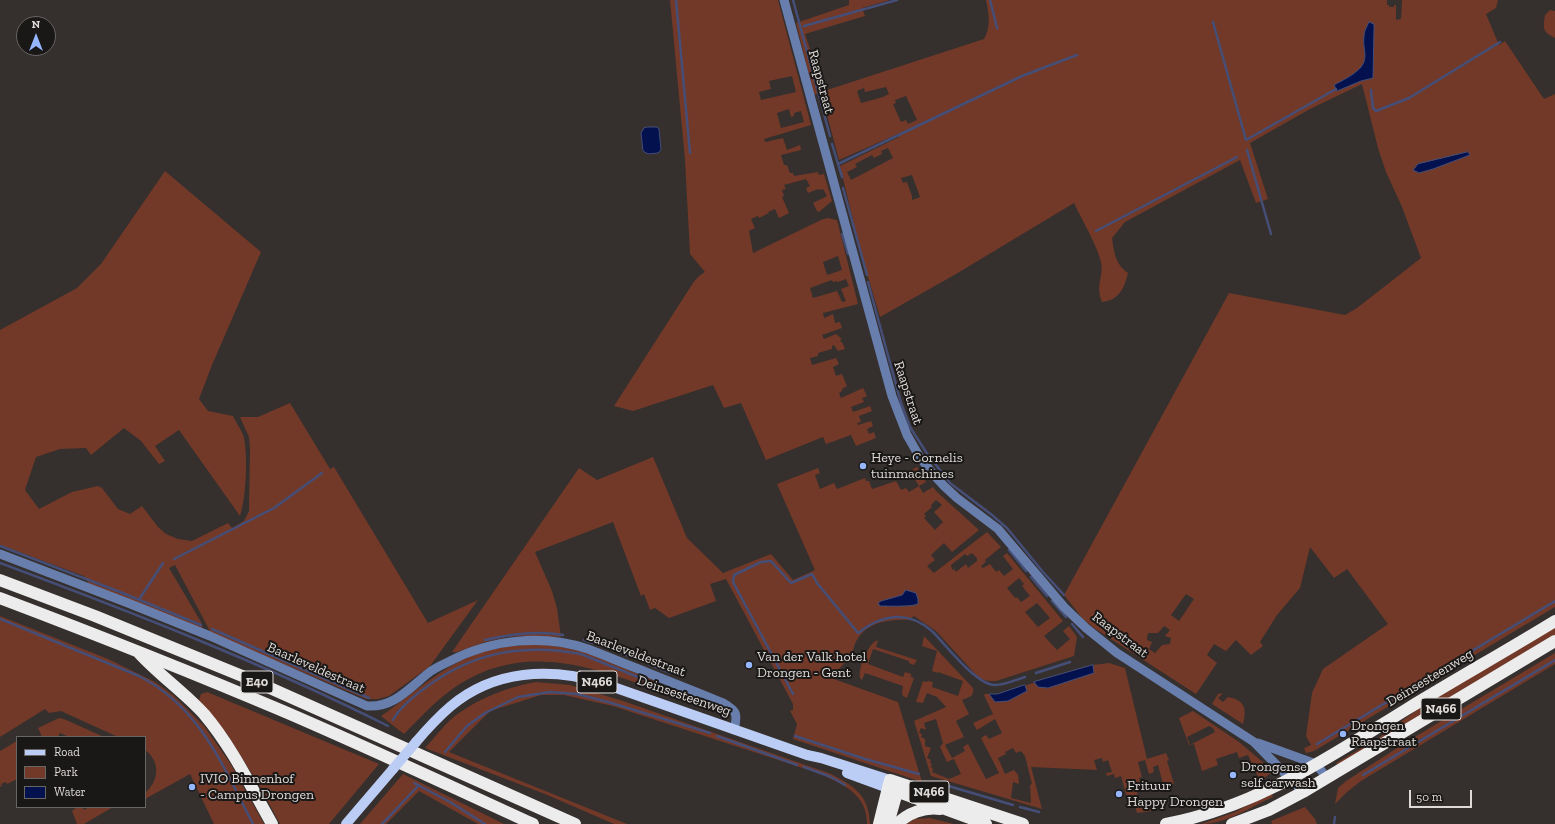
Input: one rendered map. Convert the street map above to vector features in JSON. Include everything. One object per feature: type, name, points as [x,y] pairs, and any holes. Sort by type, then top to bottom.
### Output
[{"type":"highway","name":"E40","points":[[0,580],[95,616],[252,680],[575,824]]},
{"type":"highway","name":"E40","points":[[0,598],[137,650],[365,747],[533,824]]},
{"type":"highway","name":"Deinsesteenweg","points":[[1166,824],[1243,801],[1273,789],[1555,621]]},
{"type":"highway","name":"N466","points":[[1232,824],[1269,810],[1303,792],[1555,641]]},
{"type":"highway","points":[[137,650],[154,669],[186,696],[204,714],[229,748],[272,824]]},
{"type":"highway","points":[[879,824],[894,785]]},
{"type":"highway","points":[[888,824],[894,785]]},
{"type":"highway","name":"Deinsesteenweg","points":[[894,785],[951,812],[986,824]]},
{"type":"highway","name":"Deinsesteenweg","points":[[894,785],[1023,824]]},
{"type":"highway","points":[[897,824],[914,812],[921,810],[937,809],[951,812]]},
{"type":"main road","name":"Deinsesteenweg","points":[[346,824],[416,742],[445,711],[468,693],[483,685],[500,679],[537,673],[569,675],[585,678],[807,756],[821,758],[894,785]]},
{"type":"street","name":"Raapstraat","points":[[784,0],[892,396],[907,435],[919,456],[944,486],[998,529],[1064,607],[1086,628],[1123,657],[1254,742],[1303,792]]},
{"type":"street","name":"Baarleveldestraat","points":[[0,554],[180,624],[367,706],[388,704],[400,697],[433,670],[458,657],[479,649],[511,641],[553,641],[587,649],[723,703],[732,708],[736,713],[734,730]]},
{"type":"street","name":"Raapstraat","points":[[1254,742],[1316,764]]},
{"type":"street","points":[[1316,764],[1327,778]]},
{"type":"green space","points":[[670,0],[778,0],[811,125],[764,139],[765,142],[783,138],[787,150],[800,145],[801,150],[781,155],[784,165],[787,165],[790,173],[793,173],[794,176],[818,172],[819,175],[824,174],[832,201],[819,212],[813,203],[827,196],[823,189],[818,189],[808,193],[806,188],[810,186],[806,179],[784,185],[786,189],[782,190],[784,196],[782,197],[789,213],[779,218],[775,209],[759,218],[758,216],[751,219],[755,228],[749,231],[753,253],[821,220],[827,218],[837,220],[858,304],[823,313],[824,318],[833,314],[835,323],[840,322],[842,328],[822,335],[824,339],[836,334],[842,339],[840,340],[845,349],[838,351],[834,345],[832,346],[832,349],[818,353],[818,356],[810,358],[812,365],[836,358],[839,364],[833,367],[836,376],[842,374],[847,386],[839,393],[841,398],[863,388],[867,396],[862,398],[864,402],[851,407],[853,412],[870,406],[872,411],[859,416],[861,422],[857,423],[858,425],[871,421],[873,426],[867,429],[869,434],[874,432],[876,438],[856,446],[851,435],[826,444],[823,437],[766,460],[741,403],[724,408],[713,385],[633,411],[614,406],[693,283],[705,272],[690,254],[685,160]],"holes":[[[792,76],[796,92],[761,100],[759,92],[771,89],[769,81]],[[789,109],[791,117],[794,116],[794,113],[801,111],[804,122],[781,128],[777,113]],[[838,256],[842,270],[827,275],[823,262]],[[846,279],[849,286],[841,289],[846,301],[842,302],[837,291],[813,298],[810,288],[832,280],[833,282]]]},
{"type":"green space","points":[[849,0],[890,0],[862,8],[865,16],[805,34],[824,91],[984,39],[988,30],[989,15],[986,0],[1387,0],[1387,5],[1389,5],[1389,7],[1394,7],[1394,5],[1396,5],[1396,20],[1401,19],[1402,0],[1498,0],[1496,8],[1486,14],[1499,45],[1505,41],[1544,99],[1555,94],[1555,607],[1314,751],[1306,753],[1304,748],[1311,745],[1306,736],[1312,693],[1323,669],[1388,624],[1347,569],[1334,578],[1310,547],[1300,588],[1277,615],[1260,642],[1263,646],[1251,655],[1236,640],[1226,651],[1214,644],[1207,655],[1217,663],[1196,694],[1094,628],[1083,619],[1064,595],[1229,293],[1345,315],[1357,308],[1421,258],[1402,207],[1386,172],[1378,148],[1362,84],[1310,109],[1250,143],[1268,199],[1256,203],[1240,160],[1125,222],[1112,238],[1118,262],[1120,266],[1128,273],[1125,284],[1120,293],[1113,299],[1102,302],[1099,290],[1102,267],[1101,262],[1093,240],[1074,203],[956,274],[880,317],[862,257],[840,166],[899,137],[900,133],[839,160],[821,92],[814,95],[796,23],[849,5]],"holes":[[[1370,22],[1373,54],[1373,78],[1361,81],[1337,91],[1335,85],[1355,72],[1364,62],[1364,40]],[[886,87],[889,94],[861,103],[857,91],[864,88],[865,92]],[[906,96],[917,120],[908,124],[906,120],[901,122],[893,104],[896,103],[895,100]],[[888,148],[893,158],[851,180],[847,172],[857,167],[855,164],[872,155],[874,158],[882,154],[881,151]],[[912,175],[920,197],[912,200],[907,182],[903,183],[901,178]],[[1186,594],[1194,599],[1179,621],[1171,615]],[[1164,626],[1170,630],[1165,636],[1171,638],[1170,644],[1162,645],[1155,653],[1149,649],[1152,642],[1147,640],[1148,633],[1158,633]]]},
{"type":"green space","points":[[1550,10],[1555,11],[1555,38],[1544,29],[1545,15]]},
{"type":"green space","points":[[165,171],[261,252],[212,365],[199,399],[208,411],[233,416],[243,435],[246,456],[246,478],[244,499],[240,516],[179,430],[155,446],[165,461],[159,464],[141,441],[124,428],[91,455],[86,448],[60,449],[36,457],[25,490],[39,509],[72,492],[98,486],[102,488],[118,509],[130,514],[142,506],[158,527],[166,534],[178,539],[192,541],[228,523],[232,528],[244,521],[249,511],[249,437],[240,417],[258,417],[290,403],[330,469],[334,467],[428,623],[478,600],[430,666],[389,696],[378,699],[366,699],[211,633],[175,565],[169,568],[201,622],[203,630],[89,584],[84,576],[0,545],[0,330],[77,288],[101,264]]},
{"type":"green space","points":[[653,457],[687,538],[723,573],[771,554],[793,580],[815,570],[777,484],[818,468],[820,473],[815,475],[820,489],[834,483],[837,489],[865,478],[866,481],[869,481],[872,489],[896,481],[901,490],[906,488],[909,492],[919,486],[923,493],[933,487],[979,530],[952,552],[944,543],[931,555],[935,560],[927,566],[934,573],[987,532],[1001,547],[985,560],[986,562],[981,566],[983,568],[990,564],[996,572],[999,570],[1004,576],[1013,569],[1003,556],[1007,553],[1063,621],[1044,636],[1057,650],[1070,639],[1063,631],[1069,626],[1077,637],[1074,656],[996,681],[988,681],[977,676],[936,631],[914,616],[909,620],[887,621],[873,625],[867,629],[861,634],[855,643],[849,657],[831,678],[898,702],[922,782],[793,739],[797,724],[790,711],[793,710],[793,704],[726,579],[710,584],[716,601],[669,618],[655,608],[650,610],[644,594],[641,596],[613,522],[535,552],[552,591],[557,608],[561,637],[506,637],[482,643],[457,652],[452,652],[579,468],[597,480]],"holes":[[[936,500],[942,505],[934,512],[943,522],[935,530],[924,518],[926,516],[924,514],[932,507],[931,505]],[[972,553],[977,558],[977,561],[968,568],[966,564],[956,572],[954,569],[952,570],[951,565],[965,554],[967,556]],[[1019,578],[1024,584],[1022,586],[1030,596],[1021,602],[1017,597],[1015,598],[1007,588]],[[1037,603],[1050,618],[1038,627],[1025,612]]]},
{"type":"green space","points":[[917,467],[926,482],[919,486],[910,471]]},
{"type":"green space","points":[[0,616],[108,659],[155,682],[173,695],[204,726],[230,763],[264,824],[214,824],[190,774],[146,798],[146,792],[153,783],[155,777],[156,766],[154,760],[146,751],[146,736],[116,736],[61,711],[49,713],[45,709],[0,737]]},
{"type":"green space","points":[[1555,626],[1555,635],[1338,765],[1336,763],[1377,739],[1418,709]]},
{"type":"green space","points":[[924,636],[973,688],[972,695],[962,700],[969,714],[956,721],[964,737],[945,745],[952,758],[965,751],[963,747],[968,744],[986,779],[999,773],[981,738],[986,735],[989,739],[1002,733],[995,719],[977,730],[973,723],[993,714],[984,695],[985,694],[997,694],[1093,665],[1109,663],[1125,668],[1147,759],[1166,753],[1174,784],[1172,785],[1171,782],[1163,784],[1158,765],[1153,767],[1154,772],[1149,774],[1145,760],[1138,762],[1142,777],[1139,778],[1141,786],[1135,788],[1136,792],[1140,803],[1150,800],[1152,811],[1137,813],[1132,796],[1127,798],[1121,776],[1115,778],[1114,774],[1107,776],[1106,773],[1112,772],[1108,760],[1103,762],[1102,758],[1094,760],[1097,770],[1031,767],[1042,809],[931,776],[914,721],[946,707],[937,697],[927,693],[923,703],[916,702],[923,681],[933,682],[932,687],[958,696],[963,681],[932,671],[937,651],[922,646]],"holes":[[[936,719],[943,743],[940,747],[947,762],[954,759],[961,774],[949,779],[932,772],[933,769],[931,767],[932,764],[930,763],[931,760],[927,758],[931,748],[925,746],[925,739],[921,737],[922,734],[919,733],[921,728],[926,730],[924,723]],[[1013,748],[1016,753],[1021,751],[1025,756],[1032,784],[1030,785],[1031,803],[1011,798],[1013,782],[1019,784],[1018,775],[1014,770],[1005,774],[998,758]]]},
{"type":"green space","points":[[878,640],[876,647],[917,660],[914,665],[909,663],[909,661],[873,649],[868,664],[903,677],[905,672],[911,674],[911,677],[914,678],[907,698],[903,696],[902,693],[903,686],[865,673],[862,680],[860,678],[864,656],[874,642]]},
{"type":"green space","points":[[539,644],[584,652],[655,681],[651,688],[602,672],[554,662],[530,662],[506,665],[482,672],[458,685],[423,714],[404,734],[381,716],[433,678],[460,661],[490,650]]},
{"type":"green space","points":[[1555,653],[1555,664],[1361,781],[1335,804],[1338,788],[1346,781],[1408,741]]},
{"type":"green space","points":[[536,682],[570,685],[626,702],[831,774],[853,787],[859,793],[867,806],[870,824],[867,824],[863,804],[852,791],[836,781],[818,773],[613,706],[564,695],[541,695],[490,711],[449,752],[627,824],[614,824],[545,794],[425,748],[441,729],[468,707],[496,693]]},
{"type":"green space","points":[[207,692],[379,764],[329,824],[280,824],[259,785],[229,737],[199,700],[201,694]]},
{"type":"green space","points":[[1223,693],[1218,698],[1223,702],[1228,697],[1234,698],[1243,706],[1245,714],[1243,724],[1212,704],[1218,694]]},
{"type":"green space","points":[[1193,711],[1239,742],[1271,769],[1271,773],[1260,781],[1248,755],[1239,758],[1237,752],[1216,759],[1218,765],[1202,771],[1194,744],[1191,745],[1215,732],[1213,728],[1209,726],[1187,737],[1189,745],[1179,718]]},
{"type":"green space","points":[[59,718],[102,736],[67,736],[60,733],[58,736],[42,736],[38,728]]},
{"type":"green space","points":[[16,742],[16,780],[7,784],[6,782],[1,784],[2,786],[0,787],[0,751]]},
{"type":"green space","points":[[403,774],[504,824],[478,824],[419,791],[386,824],[360,824]]},
{"type":"green space","points":[[1272,794],[1273,797],[1229,818],[1201,824],[1235,812]]},
{"type":"green space","points":[[1305,807],[1315,819],[1317,824],[1272,824],[1271,821]]},
{"type":"green space","points":[[76,808],[83,808],[84,810],[87,808],[111,808],[84,824],[77,824],[72,811]]},
{"type":"green space","points":[[930,818],[954,824],[906,824],[915,819]]},
{"type":"water","points":[[1369,22],[1374,24],[1373,78],[1361,81],[1337,91],[1334,85],[1355,72],[1361,67],[1365,60],[1364,34]]},
{"type":"water","points":[[657,127],[659,129],[661,150],[658,153],[648,154],[643,151],[641,133],[644,128]]},
{"type":"water","points":[[1468,152],[1470,155],[1433,169],[1419,173],[1413,170],[1418,164]]},
{"type":"water","points":[[906,590],[916,593],[918,604],[905,606],[880,606],[878,603],[902,595]]},
{"type":"water","points":[[1093,665],[1094,673],[1048,688],[1038,687],[1034,682]]},
{"type":"water","points":[[1025,685],[1027,691],[1008,701],[995,702],[989,694],[997,694]]},
{"type":"waterway","points":[[676,0],[690,153]]},
{"type":"waterway","points":[[793,0],[830,136]]},
{"type":"waterway","points":[[804,26],[897,0]]},
{"type":"waterway","points":[[990,0],[997,28]]},
{"type":"waterway","points":[[1213,22],[1246,140],[1336,89]]},
{"type":"waterway","points":[[1371,90],[1373,108],[1376,111],[1409,98],[1500,42]]},
{"type":"waterway","points":[[838,164],[1022,76],[1077,55]]},
{"type":"waterway","points":[[832,144],[842,177]]},
{"type":"waterway","points":[[1247,150],[1271,234]]},
{"type":"waterway","points":[[1096,231],[1237,157]]},
{"type":"waterway","points":[[843,188],[867,275]]},
{"type":"waterway","points":[[842,234],[848,254]]},
{"type":"waterway","points":[[868,282],[901,403],[910,427],[926,452],[950,483],[1007,528],[1064,595]]},
{"type":"waterway","points":[[174,559],[274,508],[322,473]]},
{"type":"waterway","points":[[0,546],[201,625]]},
{"type":"waterway","points":[[1009,550],[1026,571]]},
{"type":"waterway","points":[[793,694],[733,582],[734,575],[761,562],[771,561],[791,583],[812,574],[817,583],[858,633],[886,618],[904,617],[923,624],[932,631],[970,672],[987,683],[995,685],[1002,684],[1025,677]]},
{"type":"waterway","points":[[0,563],[196,639],[293,681],[388,726]]},
{"type":"waterway","points":[[140,598],[163,563]]},
{"type":"waterway","points":[[1031,577],[1047,596]]},
{"type":"waterway","points":[[1052,601],[1066,617]]},
{"type":"waterway","points":[[1317,744],[1555,601]]},
{"type":"waterway","points":[[0,619],[139,676],[160,689],[179,704],[208,740],[231,780],[253,824]]},
{"type":"waterway","points":[[1072,624],[1083,637]]},
{"type":"waterway","points":[[212,629],[369,698]]},
{"type":"waterway","points":[[485,640],[523,633],[563,635]]},
{"type":"waterway","points":[[584,640],[611,649]]},
{"type":"waterway","points":[[393,720],[403,706],[412,698],[443,676],[461,666],[480,659],[499,653],[519,650],[560,651],[581,654],[707,705]]},
{"type":"waterway","points":[[619,652],[631,657]]},
{"type":"waterway","points":[[637,659],[670,673]]},
{"type":"waterway","points":[[1363,775],[1555,660]]},
{"type":"waterway","points":[[1036,673],[1070,662]]},
{"type":"waterway","points":[[445,752],[467,726],[485,713],[518,697],[550,692],[577,694],[710,733]]},
{"type":"waterway","points":[[717,736],[797,765]]},
{"type":"waterway","points":[[795,736],[865,759],[919,774]]},
{"type":"waterway","points":[[804,767],[831,777],[845,785]]},
{"type":"waterway","points":[[414,783],[450,802],[485,824]]},
{"type":"waterway","points":[[382,824],[419,785]]},
{"type":"waterway","points":[[945,785],[1013,805]]},
{"type":"waterway","points":[[1020,807],[1039,812]]},
{"type":"waterway","points":[[1334,824],[1335,817]]},
{"type":"place","name":"Heye - Cornelis tuinmachines","points":[[863,466]]},
{"type":"place","name":"Van der Valk hotel Drongen - Gent","points":[[749,665]]},
{"type":"place","name":"Drongen Raapstraat","points":[[1343,734]]},
{"type":"place","name":"Drongense self carwash","points":[[1233,775]]},
{"type":"place","name":"IVIO Binnenhof - Campus Drongen","points":[[192,787]]},
{"type":"place","name":"Frituur Happy Drongen","points":[[1119,794]]}]
